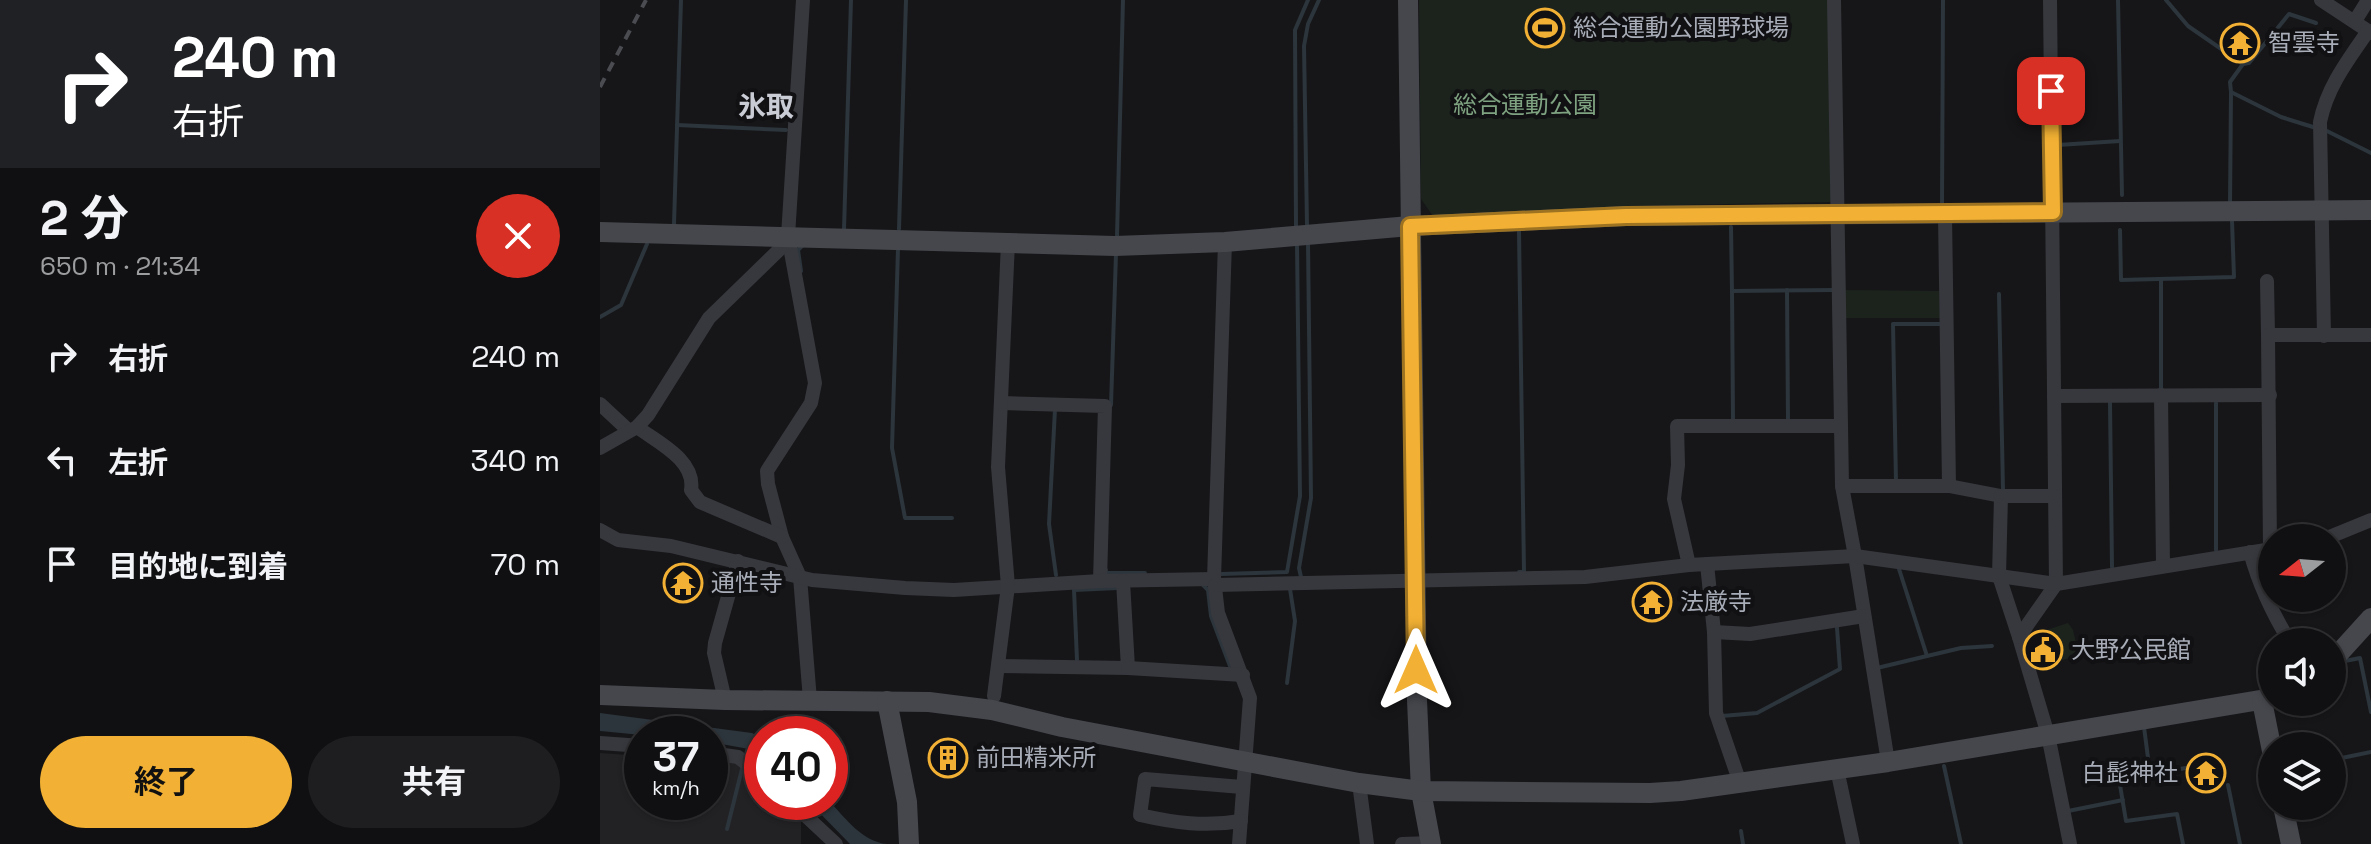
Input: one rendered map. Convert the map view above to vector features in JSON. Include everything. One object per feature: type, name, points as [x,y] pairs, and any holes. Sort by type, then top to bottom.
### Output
[{"type":"street","points":[[803,0],[788,236],[815,383],[811,403],[767,471],[782,537],[800,577],[810,700]]},
{"type":"street","points":[[1402,844],[1431,843],[1421,791],[1417,700],[1408,0]]},
{"type":"street","points":[[1834,0],[1842,486],[1888,762]]},
{"type":"street","points":[[2019,637],[2056,584],[2050,0]]},
{"type":"street","points":[[2321,0],[2370,32],[2333,83],[2324,102],[2319,142],[2324,336]]},
{"type":"street","points":[[2355,21],[2368,0]]},
{"type":"street","points":[[600,232],[1115,246],[1225,242],[1410,226],[1626,216],[2371,210]]},
{"type":"street","points":[[1945,215],[1949,486]]},
{"type":"street","points":[[600,448],[648,415],[709,318],[782,247],[788,236]]},
{"type":"street","points":[[994,696],[1008,586],[998,467],[1008,242]]},
{"type":"street","points":[[1225,242],[1214,582],[1218,613],[1250,698],[1239,844]]},
{"type":"street","points":[[2267,281],[2271,524]]},
{"type":"street","points":[[2268,335],[2371,335]]},
{"type":"street","points":[[2161,395],[2163,566]]},
{"type":"street","points":[[2054,396],[2270,395]]},
{"type":"street","points":[[1001,403],[1105,406],[1100,581]]},
{"type":"street","points":[[600,404],[688,465],[691,490],[700,502],[782,537]]},
{"type":"street","points":[[1689,565],[1674,499],[1678,465],[1677,426],[1841,426]]},
{"type":"street","points":[[1842,486],[1949,486],[2001,496],[2054,496]]},
{"type":"street","points":[[2001,496],[1999,576],[2048,735],[2070,844]]},
{"type":"street","points":[[2346,532],[2371,520]]},
{"type":"street","points":[[600,530],[618,540],[671,546],[800,577],[954,590],[1100,581],[1585,577],[1689,565],[1855,556],[2056,584],[2258,551]]},
{"type":"street","points":[[2250,552],[2257,579],[2281,628]]},
{"type":"street","points":[[725,700],[714,653],[738,561]]},
{"type":"street","points":[[1707,564],[1714,632],[1716,713],[1740,783]]},
{"type":"street","points":[[1123,581],[1128,668]]},
{"type":"street","points":[[1714,632],[1750,634],[1805,623],[1849,621],[1864,616]]},
{"type":"street","points":[[2346,646],[2371,618]]},
{"type":"street","points":[[998,666],[1128,668],[1243,675]]},
{"type":"street","points":[[600,695],[961,704],[1359,783],[1421,791],[1650,793],[1888,762],[2258,701]]},
{"type":"street","points":[[961,704],[994,696]]},
{"type":"street","points":[[994,696],[1012,715]]},
{"type":"street","points":[[887,701],[907,802],[909,842]]},
{"type":"street","points":[[600,743],[624,745]]},
{"type":"street","points":[[1837,769],[1853,844]]},
{"type":"street","points":[[1241,821],[1215,826],[1140,815],[1145,779],[1242,787]]},
{"type":"street","points":[[1359,783],[1367,844]]},
{"type":"street","points":[[810,820],[836,844]]},
{"type":"street","points":[[2286,820],[2291,844]]},
{"type":"shaded area","points":[[600,713],[624,716],[624,733],[600,731]]},
{"type":"shaded area","points":[[728,730],[744,732],[744,748],[728,745]]},
{"type":"shaded area","points":[[600,753],[624,755],[624,820],[728,820],[728,759],[744,766],[744,820],[801,820],[801,844],[600,844]]},
{"type":"shaded area","points":[[827,820],[847,820],[870,839],[887,844],[850,844]]},
{"type":"green space","name":"総合運動公園","points":[[1419,0],[1828,0],[1831,202],[1626,206],[1433,216],[1421,199]]},
{"type":"green space","points":[[1844,290],[1939,291],[1940,318],[1844,318]]},
{"type":"green space","points":[[2068,623],[2073,630],[2079,655],[2056,662],[2047,630]]},
{"type":"waterway","points":[[674,224],[681,0]]},
{"type":"waterway","points":[[844,229],[851,0]]},
{"type":"waterway","points":[[899,229],[906,0]]},
{"type":"waterway","points":[[1117,236],[1123,0]]},
{"type":"waterway","points":[[1296,227],[1295,30],[1308,0]]},
{"type":"waterway","points":[[1307,225],[1304,46],[1308,24],[1319,0]]},
{"type":"waterway","points":[[1942,204],[1943,0]]},
{"type":"waterway","points":[[2118,0],[2122,195]]},
{"type":"waterway","points":[[2166,0],[2188,26],[2243,64],[2230,82],[2231,92],[2281,117],[2313,127]]},
{"type":"waterway","points":[[2243,64],[2249,63],[2289,14],[2316,23]]},
{"type":"waterway","points":[[2230,204],[2231,92]]},
{"type":"waterway","points":[[677,125],[786,130]]},
{"type":"waterway","points":[[2327,131],[2371,153]]},
{"type":"waterway","points":[[2058,145],[2120,141]]},
{"type":"waterway","points":[[2120,230],[2121,280],[2234,277],[2232,221]]},
{"type":"waterway","points":[[1731,227],[1732,291]]},
{"type":"waterway","points":[[1519,231],[1524,572],[1519,572]]},
{"type":"waterway","points":[[1301,577],[1299,568],[1311,498],[1308,242]]},
{"type":"waterway","points":[[1221,574],[1287,572],[1300,496],[1297,243]]},
{"type":"waterway","points":[[600,317],[621,305],[647,244]]},
{"type":"waterway","points":[[801,271],[798,250],[802,246]]},
{"type":"waterway","points":[[898,249],[892,448],[905,518],[952,518]]},
{"type":"waterway","points":[[1111,405],[1116,254]]},
{"type":"waterway","points":[[2161,280],[2161,389]]},
{"type":"waterway","points":[[1787,290],[1788,421]]},
{"type":"waterway","points":[[1730,421],[1733,421],[1732,291],[1835,290]]},
{"type":"waterway","points":[[1999,294],[2003,490]]},
{"type":"waterway","points":[[1896,482],[1893,324],[1942,322]]},
{"type":"waterway","points":[[2110,403],[2112,567]]},
{"type":"waterway","points":[[2216,403],[2216,550]]},
{"type":"waterway","points":[[1055,409],[1049,524],[1056,575]]},
{"type":"waterway","points":[[1877,668],[1927,656],[1899,569]]},
{"type":"waterway","points":[[1106,570],[1105,573],[1145,573]]},
{"type":"waterway","points":[[1203,585],[1208,590],[1211,616],[1230,666]]},
{"type":"waterway","points":[[1077,660],[1074,590],[1118,588]]},
{"type":"waterway","points":[[1287,683],[1295,621],[1290,589]]},
{"type":"waterway","points":[[1722,716],[1757,713],[1840,669],[1837,628]]},
{"type":"waterway","points":[[1927,656],[1961,648],[1992,646]]},
{"type":"waterway","points":[[2346,661],[2360,658],[2371,712]]},
{"type":"waterway","points":[[2147,727],[2144,727],[2150,773]]},
{"type":"waterway","points":[[2346,757],[2371,752]]},
{"type":"waterway","points":[[727,829],[743,765]]},
{"type":"waterway","points":[[1944,766],[1961,844]]},
{"type":"waterway","points":[[2183,844],[2177,814],[2126,821],[2119,779],[2186,768]]},
{"type":"waterway","points":[[2228,785],[2240,844]]},
{"type":"waterway","points":[[2068,811],[2123,800]]},
{"type":"waterway","points":[[1741,831],[1743,844]]},
{"type":"railway","points":[[600,87],[646,0]]},
{"type":"place","name":"総合運動公園野球場","points":[[1545,28]]},
{"type":"place","name":"智雲寺","points":[[2240,43]]},
{"type":"place","name":"通性寺","points":[[683,583]]},
{"type":"place","name":"法厳寺","points":[[1652,602]]},
{"type":"place","name":"大野公民館","points":[[2043,650]]},
{"type":"place","name":"前田精米所","points":[[948,758]]},
{"type":"place","name":"白髭神社","points":[[2206,773]]},
{"type":"district","name":"氷取","points":[[766,106]]},
{"type":"route","points":[[1416,670],[1410,226],[1626,216],[2053,212],[2051,91]]}]
